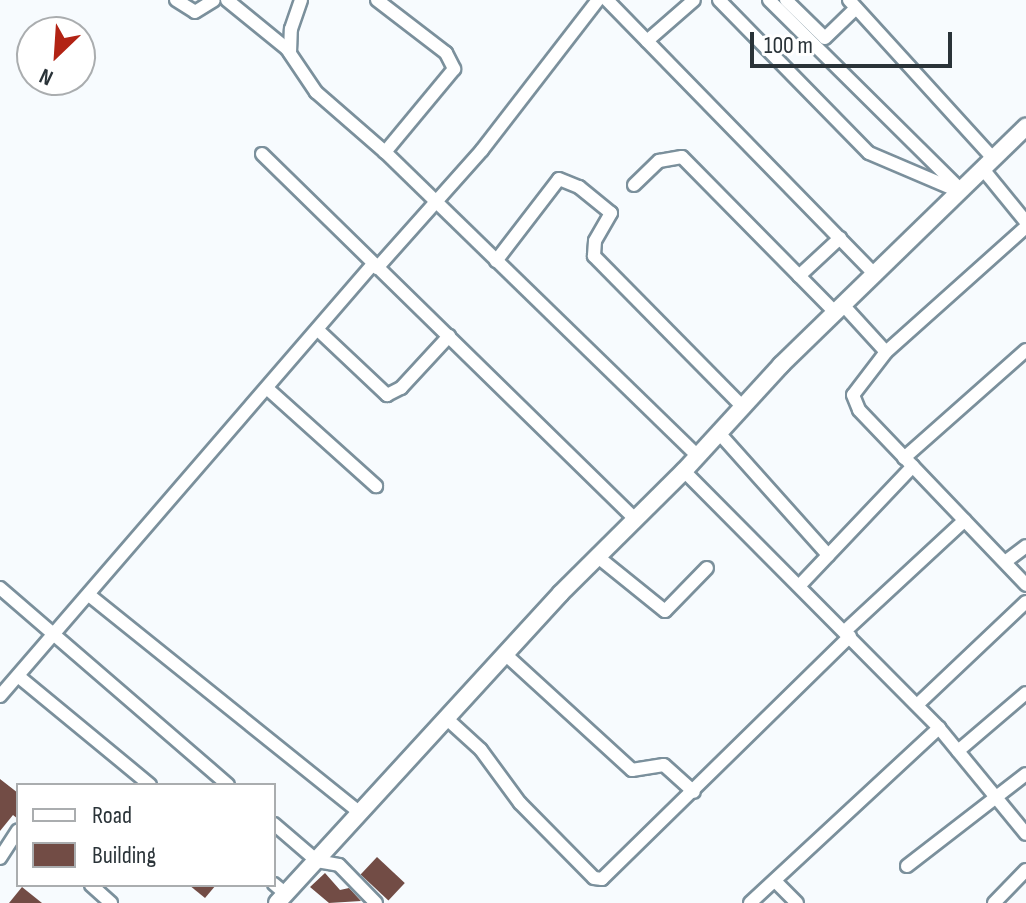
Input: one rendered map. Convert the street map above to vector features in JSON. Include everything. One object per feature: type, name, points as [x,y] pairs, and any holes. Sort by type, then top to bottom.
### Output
[{"type":"street","points":[[176,0],[195,12],[214,0]]},
{"type":"street","points":[[227,0],[290,53],[308,85],[385,152],[698,456]]},
{"type":"street","points":[[290,53],[291,29],[301,0]]},
{"type":"street","points":[[377,0],[446,53],[454,69],[385,152]]},
{"type":"street","points":[[0,696],[318,330],[375,266],[438,203],[598,0]]},
{"type":"street","points":[[607,0],[874,274]]},
{"type":"street","points":[[647,41],[694,0]]},
{"type":"street","points":[[719,0],[869,153],[959,190]]},
{"type":"street","points":[[769,0],[959,190]]},
{"type":"street","points":[[786,0],[825,38],[853,4],[988,163],[1026,225],[886,352],[853,395],[859,410],[1026,585]]},
{"type":"street","points":[[279,894],[317,861],[505,654],[743,407],[874,274],[1026,127]]},
{"type":"street","points":[[262,154],[334,220],[375,266],[636,520]]},
{"type":"street","points":[[634,185],[659,161],[682,157],[799,276],[886,352]]},
{"type":"street","points":[[496,261],[559,179],[579,187],[611,213],[592,248],[594,256],[743,407]]},
{"type":"street","points":[[799,276],[840,238]]},
{"type":"street","points":[[318,330],[387,395],[401,388],[449,336]]},
{"type":"street","points":[[800,585],[908,462],[1026,350]]},
{"type":"street","points":[[269,390],[376,486]]},
{"type":"street","points":[[719,433],[828,555]]},
{"type":"street","points":[[684,471],[939,728],[1026,834]]},
{"type":"street","points":[[446,718],[594,878],[610,874],[847,634],[965,520]]},
{"type":"street","points":[[1005,562],[1026,546]]},
{"type":"street","points":[[598,557],[665,611],[707,568]]},
{"type":"street","points":[[0,588],[226,783]]},
{"type":"street","points":[[89,595],[361,814]]},
{"type":"street","points":[[917,705],[1026,602]]},
{"type":"street","points":[[505,654],[632,770],[664,765],[694,792]]},
{"type":"street","points":[[18,676],[148,783]]},
{"type":"street","points":[[958,751],[1026,693]]},
{"type":"street","points":[[750,903],[939,728]]},
{"type":"street","points":[[907,866],[1026,774]]},
{"type":"street","points":[[276,826],[317,861],[339,865],[376,903]]},
{"type":"street","points":[[0,858],[16,833]]},
{"type":"street","points":[[994,903],[1026,870]]},
{"type":"street","points":[[775,881],[797,903]]},
{"type":"street","points":[[93,887],[111,903]]},
{"type":"building","points":[[0,779],[16,791],[16,817],[13,815],[0,831]]},
{"type":"building","points":[[377,857],[405,883],[388,900],[361,875]]},
{"type":"building","points":[[325,873],[340,890],[349,888],[361,901],[329,903],[310,887]]},
{"type":"building","points":[[22,887],[42,903],[9,903]]},
{"type":"building","points":[[191,887],[214,887],[205,898]]}]
